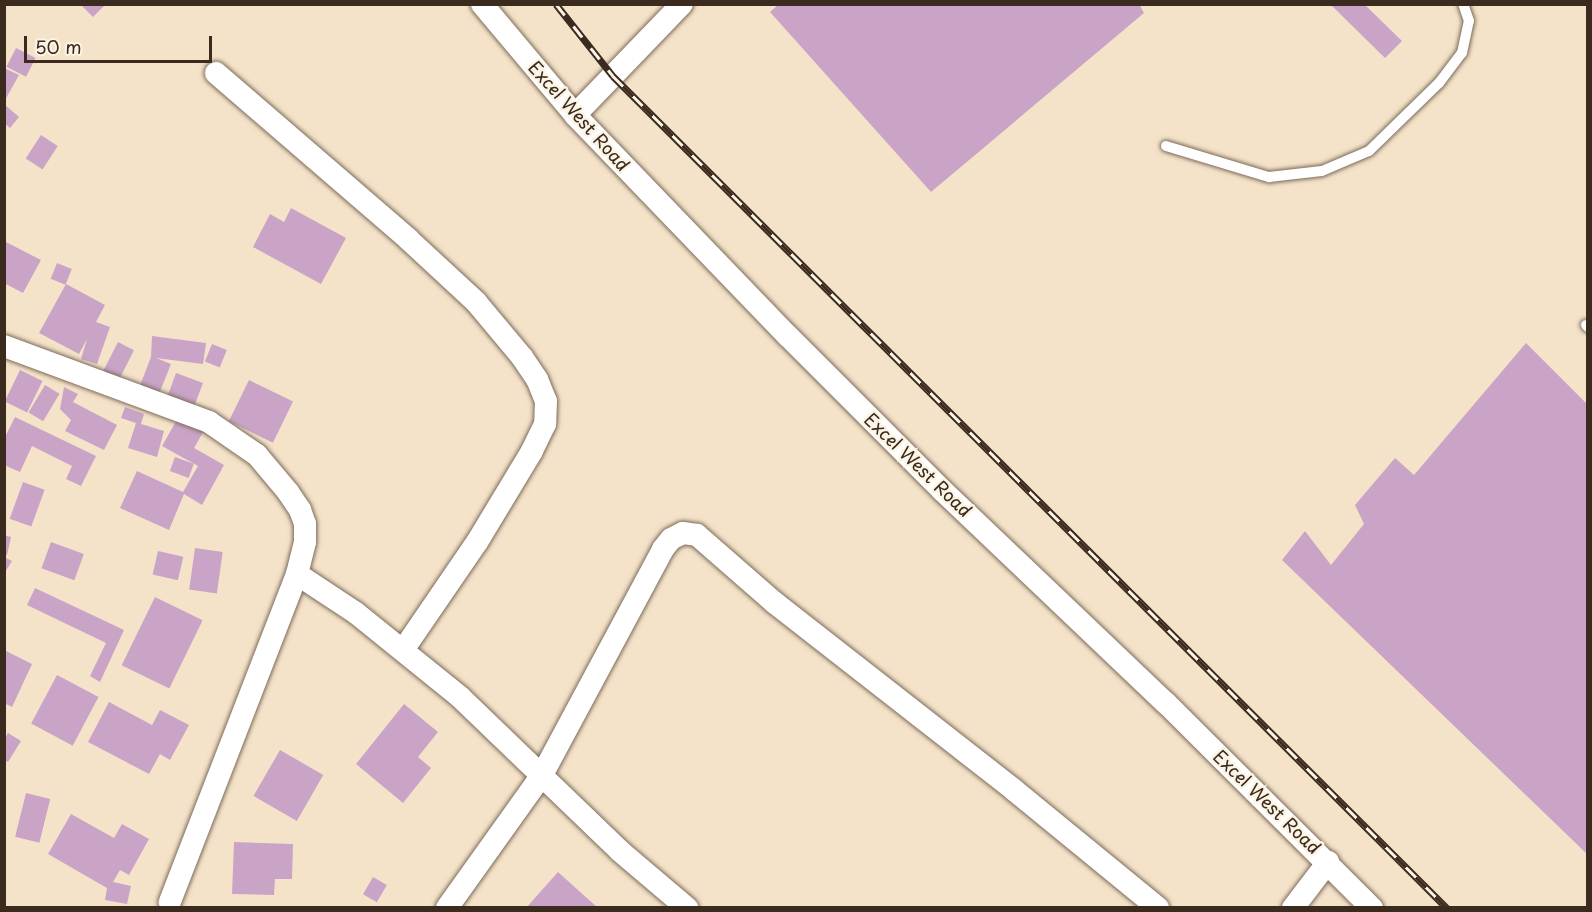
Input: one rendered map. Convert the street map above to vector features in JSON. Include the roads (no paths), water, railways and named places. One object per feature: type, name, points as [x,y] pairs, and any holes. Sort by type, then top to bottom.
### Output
[{"type":"street","name":"Excel West Road","points":[[482,4],[575,115],[788,336],[1328,862],[1372,908]]},
{"type":"street","points":[[575,115],[682,4]]},
{"type":"street","points":[[216,73],[408,238],[464,290],[522,357],[537,379],[546,402],[545,424],[532,451],[477,542],[403,650]]},
{"type":"street","points":[[4,346],[209,422],[257,455],[300,510],[306,532],[297,574],[170,902]]},
{"type":"street","points":[[447,908],[542,775],[663,549],[671,539],[683,533],[697,535],[775,603],[1014,790],[1158,908]]},
{"type":"street","points":[[297,574],[356,613],[460,698],[621,852],[687,908]]},
{"type":"street","points":[[1293,908],[1328,862]]},
{"type":"lane","points":[[1166,146],[1269,177],[1322,171],[1369,151],[1439,83],[1462,53],[1469,21],[1463,4]]},
{"type":"railway","points":[[556,4],[613,76],[1447,908]]}]
